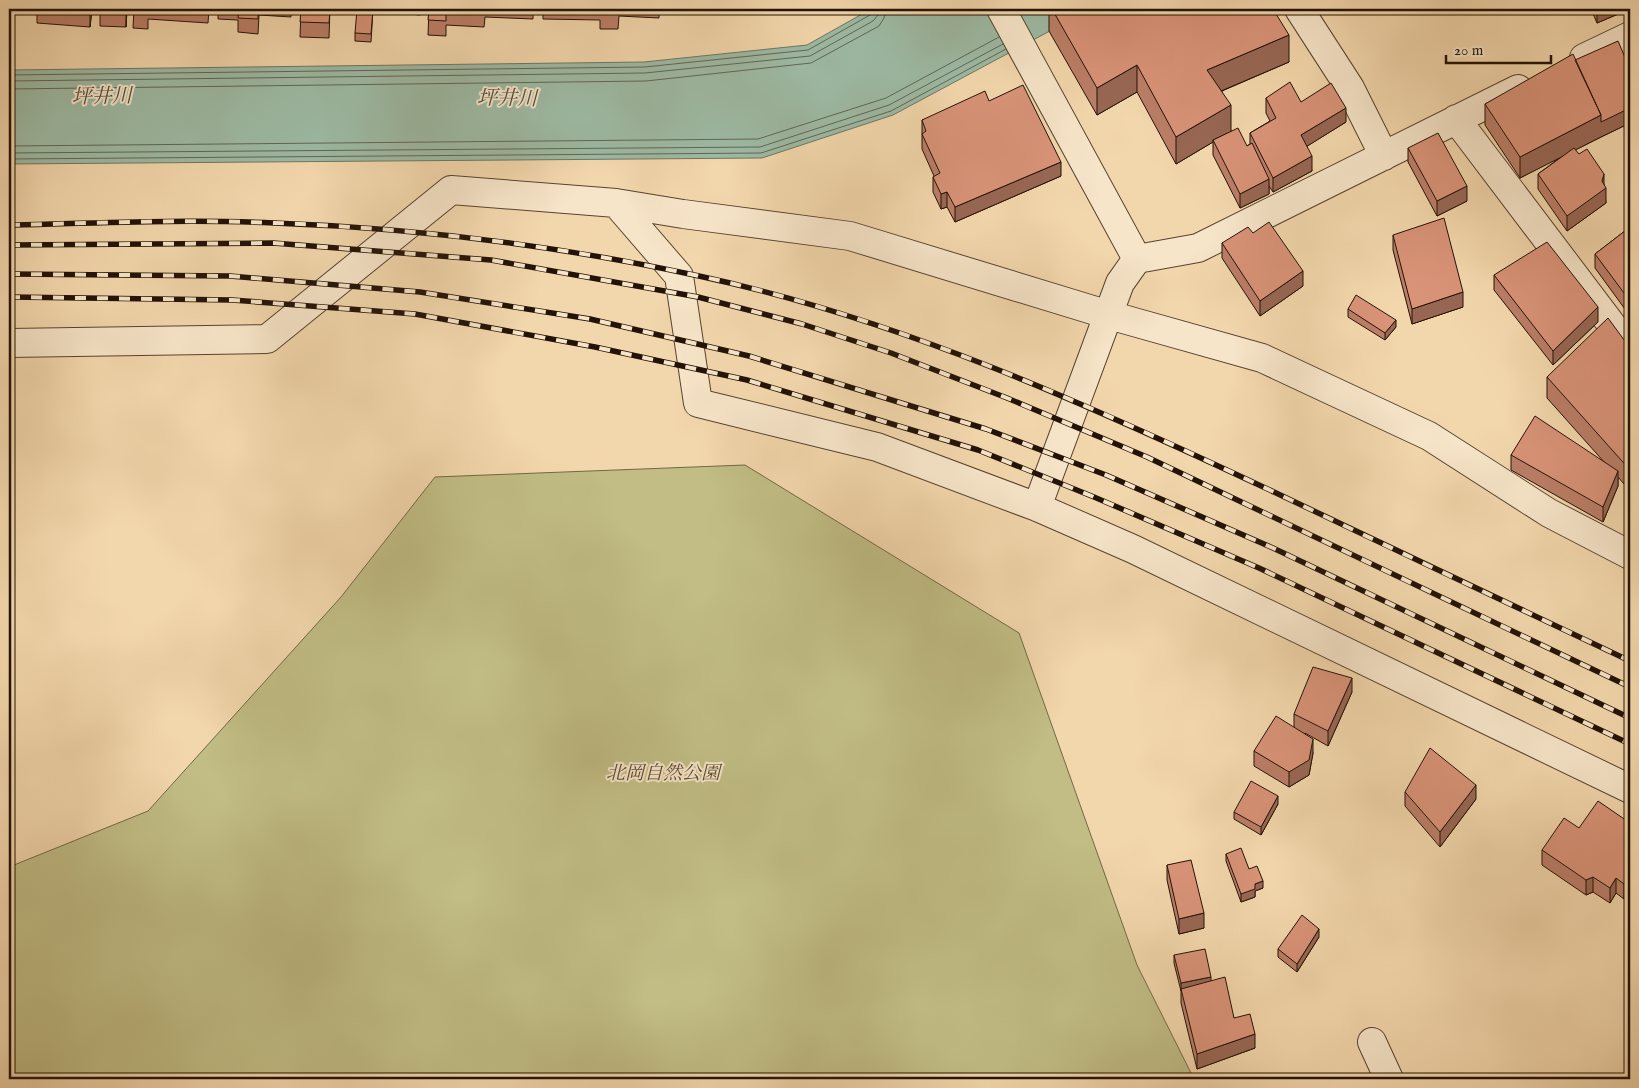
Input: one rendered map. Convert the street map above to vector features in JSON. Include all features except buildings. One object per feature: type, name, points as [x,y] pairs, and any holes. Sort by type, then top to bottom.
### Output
[{"type":"street","points":[[1001,9],[1137,259]]},
{"type":"street","points":[[1299,9],[1350,88],[1384,156]]},
{"type":"street","points":[[1037,507],[1120,283],[1137,259],[1198,248],[1456,119],[1630,36]]},
{"type":"street","points":[[1456,119],[1630,349]]},
{"type":"street","points":[[9,344],[267,338],[451,190],[616,203],[683,214],[850,236],[1108,315],[1262,358],[1428,436],[1549,513],[1630,554]]},
{"type":"street","points":[[616,203],[679,276],[698,403],[877,448],[1037,507],[1133,549],[1630,789]]},
{"type":"street","points":[[1372,1042],[1389,1079]]},
{"type":"green space","name":"北岡自然公園","points":[[745,465],[1019,633],[1137,965],[1194,1079],[9,1079],[9,867],[148,811],[341,597],[435,477]]},
{"type":"water","name":"坪井川","points":[[871,9],[1091,9],[893,115],[762,158],[9,164],[9,70],[644,62],[807,45]]},
{"type":"railway","points":[[9,225],[208,221],[327,225],[381,229],[541,247],[647,265],[774,294],[920,340],[1064,397],[1274,492],[1630,661]]},
{"type":"railway","points":[[9,245],[273,243],[491,260],[698,297],[802,324],[891,353],[1007,398],[1147,457],[1630,687]]},
{"type":"railway","points":[[9,274],[230,276],[420,292],[590,319],[749,356],[986,429],[1106,475],[1273,548],[1630,718]]},
{"type":"railway","points":[[9,297],[232,300],[415,314],[595,347],[747,380],[978,450],[1094,497],[1259,568],[1630,744]]}]
